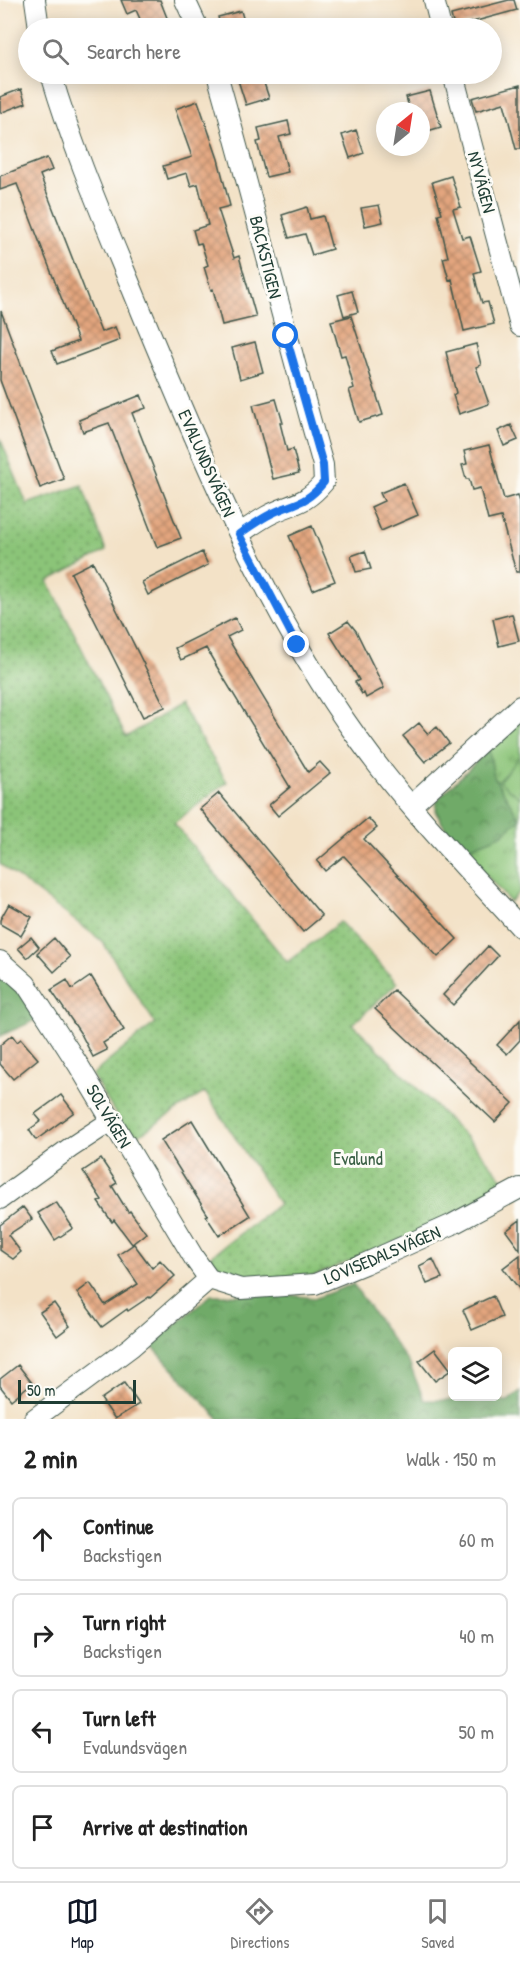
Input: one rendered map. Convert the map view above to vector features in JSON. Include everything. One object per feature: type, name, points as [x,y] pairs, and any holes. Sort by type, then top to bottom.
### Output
[{"type":"street","points":[[34,0],[37,18]]},
{"type":"street","points":[[185,0],[193,18]]},
{"type":"street","points":[[434,0],[438,18]]},
{"type":"street","name":"EVALUNDSVÄGEN","points":[[54,84],[81,166],[173,389],[239,534],[297,645],[359,740],[411,805],[520,927]]},
{"type":"street","name":"BACKSTIGEN","points":[[220,84],[286,336],[323,465],[324,482],[312,496],[269,515],[239,534]]},
{"type":"street","name":"NYVÄGEN","points":[[456,84],[520,326]]},
{"type":"street","points":[[411,805],[520,706]]},
{"type":"street","name":"SOLVÄGEN","points":[[0,961],[26,984],[209,1279]]},
{"type":"street","points":[[0,1199],[111,1121]]},
{"type":"street","name":"LOVISEDALSVÄGEN","points":[[209,1279],[241,1289],[315,1284],[451,1225],[520,1188]]},
{"type":"street","points":[[34,1419],[131,1347],[209,1279]]},
{"type":"green space","name":"Evalund","points":[[0,438],[27,504],[82,485],[106,551],[48,581],[126,737],[180,704],[227,782],[174,823],[287,962],[340,922],[397,983],[353,1024],[476,1147],[508,1185],[404,1239],[313,1276],[242,1281],[214,1272],[207,1259],[279,1204],[205,1092],[131,1140],[92,1075],[155,1023],[102,941],[0,864]]},
{"type":"green space","points":[[520,719],[520,891],[510,902],[446,829],[436,813],[436,801]]},
{"type":"green space","points":[[489,749],[494,777],[520,819],[501,835],[464,850],[441,822],[436,801]]},
{"type":"green space","points":[[520,756],[520,798],[499,781]]},
{"type":"green space","points":[[0,974],[21,993],[36,1019],[0,1037]]},
{"type":"green space","points":[[353,1284],[410,1365],[424,1400],[508,1401],[520,1391],[520,1419],[219,1419],[151,1345],[211,1295],[290,1295],[316,1298]]},
{"type":"building","points":[[121,0],[160,0],[167,18],[140,18],[136,10],[127,14]]},
{"type":"building","points":[[509,0],[514,0],[517,10],[487,18],[452,18],[451,15]]},
{"type":"building","points":[[241,11],[243,18],[218,18]]},
{"type":"building","points":[[239,84],[264,84],[269,98],[246,105]]},
{"type":"building","points":[[520,85],[520,149],[516,149],[504,103],[476,111],[472,98]]},
{"type":"building","points":[[21,89],[26,103],[0,113],[0,97]]},
{"type":"building","points":[[430,91],[441,127],[430,130],[430,102],[407,102],[406,97]]},
{"type":"building","points":[[198,101],[218,159],[230,206],[218,209],[234,258],[239,256],[256,317],[222,325],[213,289],[211,290],[204,267],[208,265],[201,243],[197,244],[193,230],[208,225],[198,184],[191,186],[187,173],[167,179],[163,166],[192,157],[175,109]]},
{"type":"building","points":[[288,121],[291,134],[279,137],[288,172],[266,177],[257,142],[261,141],[258,128]]},
{"type":"building","points":[[356,130],[364,153],[350,158],[342,135]]},
{"type":"building","points":[[47,158],[52,170],[40,175],[101,332],[115,327],[120,340],[57,364],[52,351],[78,341],[17,184],[0,190],[0,176]]},
{"type":"building","points":[[451,176],[461,207],[453,209],[462,238],[470,236],[481,271],[474,273],[477,286],[482,303],[488,302],[494,324],[464,331],[452,279],[449,280],[443,258],[448,257],[438,214],[442,213],[432,182]]},
{"type":"building","points":[[379,205],[383,222],[365,226],[361,208]]},
{"type":"building","points":[[307,207],[310,219],[323,216],[332,249],[312,255],[305,234],[289,238],[282,215]]},
{"type":"building","points":[[352,291],[358,312],[344,316],[338,295]]},
{"type":"building","points":[[1,311],[64,479],[40,488],[0,380]]},
{"type":"building","points":[[351,316],[383,415],[359,422],[349,390],[354,388],[345,355],[341,356],[331,321]]},
{"type":"building","points":[[255,342],[263,372],[240,379],[232,348]]},
{"type":"building","points":[[476,344],[481,365],[476,367],[489,404],[459,414],[453,395],[456,393],[446,352]]},
{"type":"building","points":[[141,395],[146,408],[132,413],[181,538],[157,547],[109,423],[83,432],[79,420]]},
{"type":"building","points":[[276,399],[283,423],[280,423],[287,451],[293,449],[299,473],[273,479],[253,405]]},
{"type":"building","points":[[511,425],[518,440],[504,446],[498,431]]},
{"type":"building","points":[[489,445],[504,499],[518,495],[520,502],[520,572],[516,572],[501,517],[488,520],[480,488],[472,490],[462,465],[467,464],[464,451]]},
{"type":"building","points":[[404,483],[418,515],[381,531],[371,507],[384,501],[380,493]]},
{"type":"building","points":[[312,526],[335,581],[313,590],[289,536]]},
{"type":"building","points":[[365,551],[371,569],[356,572],[351,556]]},
{"type":"building","points":[[202,552],[208,565],[148,595],[142,582]]},
{"type":"building","points":[[93,562],[165,707],[143,717],[71,573]]},
{"type":"building","points":[[512,614],[519,641],[499,646],[493,619]]},
{"type":"building","points":[[235,618],[241,630],[227,637],[308,772],[320,762],[330,773],[278,816],[269,805],[290,787],[206,648],[181,660],[175,648]]},
{"type":"building","points":[[348,621],[356,631],[384,688],[366,698],[355,682],[359,680],[329,633]]},
{"type":"building","points":[[419,723],[428,734],[437,727],[449,743],[425,762],[403,736]]},
{"type":"building","points":[[219,793],[322,916],[303,932],[200,809]]},
{"type":"building","points":[[368,818],[377,828],[364,839],[457,939],[438,957],[344,856],[325,871],[317,861]]},
{"type":"building","points":[[9,904],[32,917],[21,936],[0,924]]},
{"type":"building","points":[[31,937],[39,947],[27,958],[18,948]]},
{"type":"building","points":[[54,938],[70,957],[54,972],[37,953]]},
{"type":"building","points":[[488,946],[498,956],[453,1005],[443,995]]},
{"type":"building","points":[[91,976],[124,1030],[103,1043],[107,1050],[93,1057],[81,1034],[51,990],[67,980],[72,989]]},
{"type":"building","points":[[394,990],[513,1103],[495,1122],[375,1009]]},
{"type":"building","points":[[520,1020],[520,1040],[507,1054],[497,1045]]},
{"type":"building","points":[[12,1035],[17,1042],[21,1039],[38,1059],[13,1079],[0,1064],[0,1045]]},
{"type":"building","points":[[61,1095],[74,1112],[36,1140],[29,1130],[41,1121],[35,1114]]},
{"type":"building","points":[[192,1120],[250,1216],[219,1236],[161,1140]]},
{"type":"building","points":[[101,1159],[117,1183],[112,1186],[128,1212],[130,1211],[146,1233],[132,1244],[98,1202],[102,1200],[83,1171]]},
{"type":"building","points":[[56,1202],[73,1228],[55,1240],[38,1213]]},
{"type":"building","points":[[23,1207],[32,1219],[8,1235],[21,1252],[13,1259],[0,1250],[0,1225]]},
{"type":"building","points":[[520,1220],[520,1250],[506,1231]]},
{"type":"building","points":[[134,1244],[152,1268],[160,1260],[175,1276],[150,1298],[128,1311],[127,1309],[102,1327],[77,1293],[90,1283],[105,1305],[138,1284],[118,1255]]},
{"type":"building","points":[[520,1255],[520,1290],[503,1268]]},
{"type":"building","points":[[433,1259],[442,1278],[427,1284],[419,1266]]},
{"type":"building","points":[[493,1296],[502,1317],[472,1330],[463,1310]]},
{"type":"building","points":[[54,1303],[70,1326],[57,1336],[40,1312]]},
{"type":"building","points":[[435,1349],[448,1366],[448,1372],[435,1381],[419,1361]]},
{"type":"building","points":[[18,1365],[32,1383],[11,1400],[0,1386],[0,1379]]},
{"type":"building","points":[[124,1383],[139,1404],[115,1419],[101,1399]]},
{"type":"route","points":[[286,336],[323,465],[324,482],[312,496],[269,515],[239,534],[297,645]]}]
